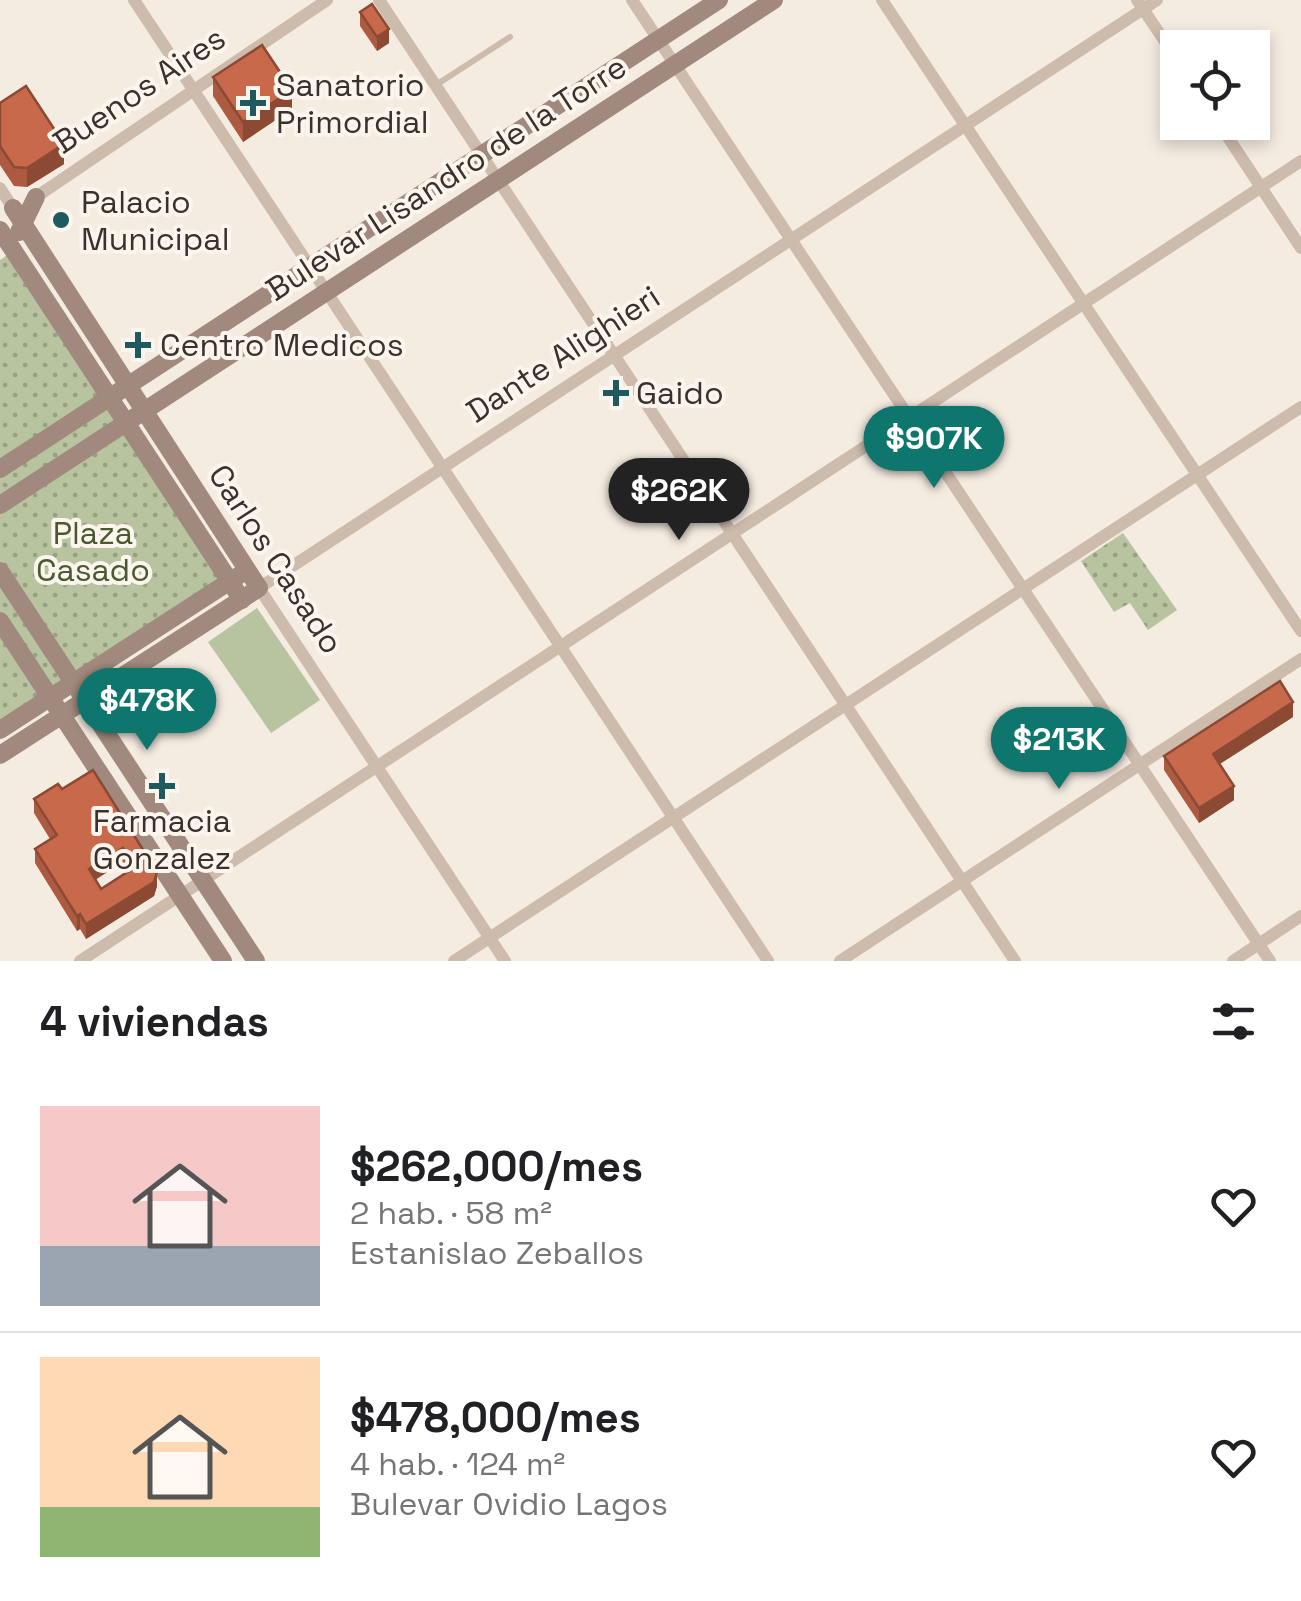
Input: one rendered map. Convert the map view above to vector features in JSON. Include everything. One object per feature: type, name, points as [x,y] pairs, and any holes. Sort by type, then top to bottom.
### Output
[{"type":"main road","name":"Bulevar Lisandro de la Torre","points":[[0,469],[719,0]]},
{"type":"main road","name":"Bulevar Lisandro de la Torre","points":[[0,505],[774,0]]},
{"type":"main road","name":"Buenos Aires","points":[[7,212],[36,197]]},
{"type":"main road","name":"Buenos Aires","points":[[2,238],[25,226],[36,197]]},
{"type":"main road","name":"Carlos Casado","points":[[7,212],[25,226],[259,588]]},
{"type":"main road","name":"Carlos Casado","points":[[2,238],[242,600]]},
{"type":"main road","points":[[0,730],[248,570]]},
{"type":"main road","points":[[0,572],[256,961]]},
{"type":"main road","name":"Dante Alighieri","points":[[0,755],[259,588]]},
{"type":"main road","points":[[0,621],[223,961]]},
{"type":"street","points":[[134,0],[768,961]]},
{"type":"street","name":"Buenos Aires","points":[[36,197],[327,0]]},
{"type":"street","points":[[380,0],[1016,961]]},
{"type":"street","points":[[632,0],[1270,961]]},
{"type":"street","points":[[882,0],[1301,631]]},
{"type":"street","name":"Dante Alighieri","points":[[259,588],[966,125],[1140,5],[1157,0]]},
{"type":"street","points":[[1140,5],[1160,34]]},
{"type":"street","points":[[1230,140],[1301,248]]},
{"type":"street","points":[[80,961],[1301,160]]},
{"type":"street","name":"Carlos Casado","points":[[0,188],[7,212]]},
{"type":"street","points":[[454,961],[1301,407]]},
{"type":"street","name":"Carlos Casado","points":[[259,588],[504,961]]},
{"type":"street","points":[[840,961],[1301,660]]},
{"type":"street","points":[[1233,961],[1301,916]]},
{"type":"lane","points":[[435,85],[510,37]]},
{"type":"green space","name":"Plaza Casado","points":[[9,254],[223,581],[0,725],[0,260]]},
{"type":"green space","points":[[1123,533],[1177,610],[1148,630],[1130,603],[1114,612],[1081,561]]},
{"type":"green space","points":[[257,608],[320,700],[271,733],[208,642]]},
{"type":"building","points":[[372,4],[389,29],[377,37],[360,12]]},
{"type":"building","points":[[262,45],[292,90],[243,122],[213,77]]},
{"type":"building","points":[[26,86],[64,144],[27,168],[14,167],[0,146],[0,103]]},
{"type":"building","points":[[1280,681],[1293,702],[1213,754],[1234,786],[1199,808],[1164,756]]},
{"type":"building","points":[[93,770],[157,872],[154,882],[86,924],[35,849],[57,835],[34,799],[58,784],[62,789]],"holes":[[[123,848],[135,867],[101,889],[89,869]]]},
{"type":"place","name":"Sanatorio Primordial","points":[[253,103]]},
{"type":"place","name":"Palacio Municipal","points":[[61,220]]},
{"type":"place","name":"Centro Medicos","points":[[138,345]]},
{"type":"place","name":"Gaido","points":[[616,393]]},
{"type":"place","name":"Farmacia Gonzalez","points":[[162,786]]}]
